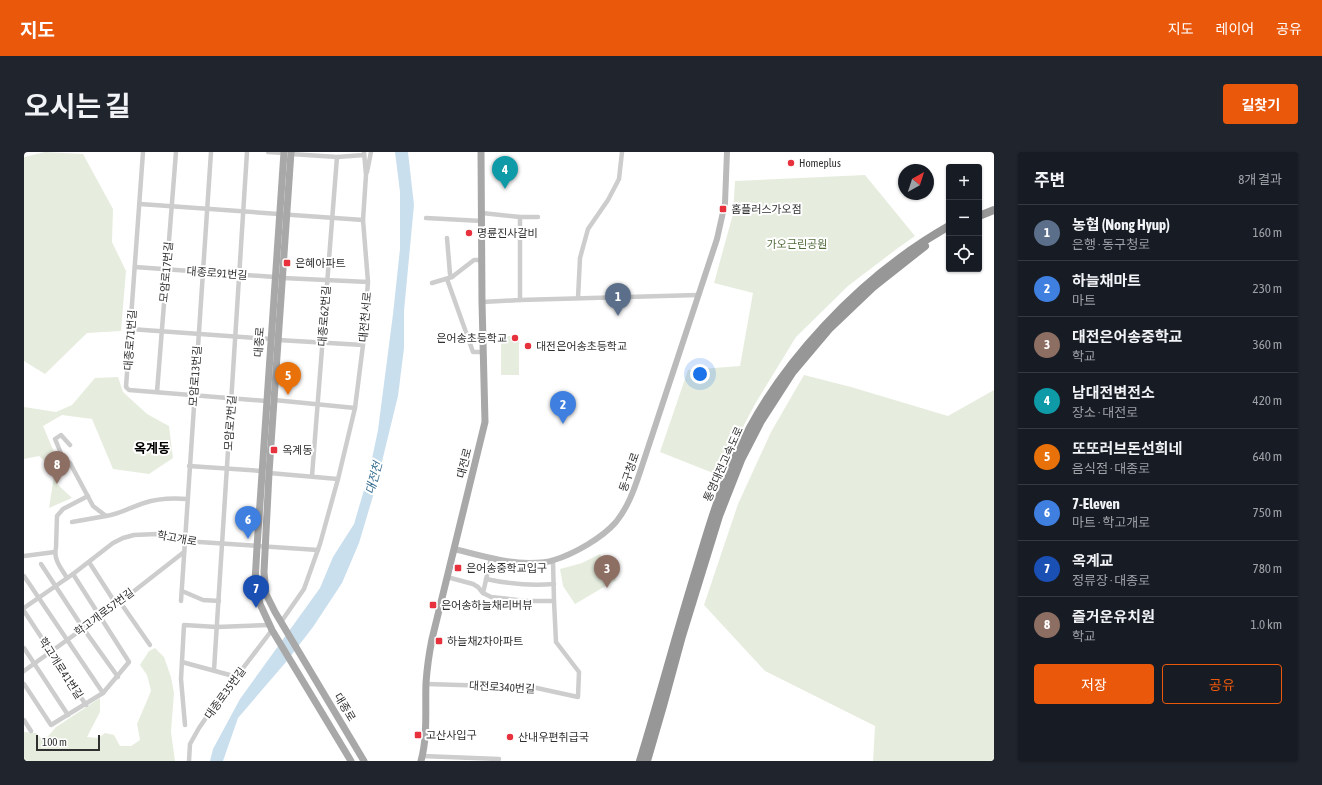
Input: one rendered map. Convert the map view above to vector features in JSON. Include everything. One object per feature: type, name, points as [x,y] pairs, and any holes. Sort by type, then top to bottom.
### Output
[{"type":"highway","points":[[982,210],[994,205]]},
{"type":"highway","points":[[982,215],[994,210]]},
{"type":"highway","name":"통영대전고속도로","points":[[640,761],[658,703],[676,633],[713,513],[735,457],[756,418],[786,370],[824,326],[868,284],[946,228]]},
{"type":"highway","name":"통영대전고속도로","points":[[647,761],[682,636],[719,516],[741,460],[761,421],[792,373],[830,328],[873,287],[929,241],[946,233]]},
{"type":"main road","name":"대전로","points":[[421,759],[426,729],[426,684],[432,639],[485,422],[480,152]]},
{"type":"main road","name":"동구청로","points":[[454,549],[491,558],[529,563],[553,561],[576,551],[599,537],[616,522],[630,499],[717,239],[725,203],[727,152]]},
{"type":"main road","name":"대종로","points":[[288,153],[280,214],[266,401],[264,572],[266,594],[281,622],[364,761]]},
{"type":"main road","name":"대종로","points":[[288,153],[288,215],[274,400],[257,546],[255,582],[260,604],[271,627],[351,761]]},
{"type":"street","name":"대종로71번길","points":[[143,152],[126,387],[129,390],[266,401]]},
{"type":"street","name":"모암로17번길","points":[[157,392],[176,152]]},
{"type":"street","name":"모암로13번길","points":[[181,601],[211,152]]},
{"type":"street","name":"모암로7번길","points":[[214,670],[247,152]]},
{"type":"street","points":[[268,152],[337,157],[364,154]]},
{"type":"street","points":[[366,175],[369,166],[370,152]]},
{"type":"street","points":[[578,298],[580,258],[588,229],[617,183],[620,174],[622,152]]},
{"type":"street","name":"대전천서로","points":[[281,622],[304,589],[318,550],[338,479],[355,408],[363,345],[368,282],[363,220],[366,175],[364,154]]},
{"type":"street","name":"대종로62번길","points":[[312,476],[319,404],[322,342],[337,157]]},
{"type":"street","points":[[140,204],[363,220]]},
{"type":"street","points":[[482,213],[520,217],[538,217]]},
{"type":"street","points":[[520,217],[520,300]]},
{"type":"street","points":[[426,218],[482,221]]},
{"type":"street","points":[[447,238],[450,278],[473,352],[483,352]]},
{"type":"street","points":[[432,283],[450,278],[474,260],[482,260]]},
{"type":"street","name":"대종로91번길","points":[[135,267],[275,277]]},
{"type":"street","points":[[283,278],[368,282]]},
{"type":"street","points":[[482,302],[698,295]]},
{"type":"street","points":[[130,329],[270,339]]},
{"type":"street","name":"대종로","points":[[278,340],[363,345]]},
{"type":"street","points":[[274,400],[355,408]]},
{"type":"street","points":[[70,445],[61,435],[55,439],[63,458],[70,463],[93,506],[106,516]]},
{"type":"street","points":[[189,466],[338,479]]},
{"type":"street","points":[[67,578],[57,561],[55,552],[57,516],[63,509],[88,496]]},
{"type":"street","points":[[72,522],[115,515],[144,503],[165,498],[187,499]]},
{"type":"street","name":"학고개로","points":[[24,610],[39,597],[73,574],[113,543],[134,535],[158,534],[184,540],[265,547]]},
{"type":"street","points":[[265,547],[318,550]]},
{"type":"street","points":[[24,556],[55,552]]},
{"type":"street","name":"학고개로57번길","points":[[24,671],[118,603],[184,552]]},
{"type":"street","points":[[483,593],[491,558]]},
{"type":"street","points":[[448,577],[478,586],[483,593],[491,597],[527,601],[554,601],[553,561]]},
{"type":"street","points":[[89,562],[150,645]]},
{"type":"street","points":[[41,564],[118,677]]},
{"type":"street","points":[[24,684],[51,725],[86,705],[103,693],[118,677],[129,662],[73,574]]},
{"type":"street","points":[[24,576],[103,693]]},
{"type":"street","points":[[486,579],[517,585],[531,586],[554,584]]},
{"type":"street","points":[[182,591],[203,600],[219,601]]},
{"type":"street","name":"대전로340번길","points":[[426,684],[532,687],[578,697],[579,672],[556,642],[554,601]]},
{"type":"street","name":"학고개로41번길","points":[[24,610],[86,705]]},
{"type":"street","points":[[185,725],[181,679],[184,625],[271,627]]},
{"type":"street","name":"대종로35번길","points":[[189,761],[190,744],[193,739],[212,709],[237,677],[271,627]]},
{"type":"street","points":[[24,648],[68,715]]},
{"type":"street","points":[[182,662],[237,677]]},
{"type":"street","points":[[24,720],[31,731]]},
{"type":"street","name":"대전로","points":[[421,759],[499,759]]},
{"type":"green space","points":[[45,152],[83,154],[113,209],[112,242],[126,271],[121,331],[87,333],[45,374],[24,361],[24,157]]},
{"type":"green space","name":"가오근린공원","points":[[865,175],[915,236],[848,286],[796,337],[755,404],[718,475],[660,452],[688,370],[740,366],[753,293],[714,283],[733,214],[735,181]]},
{"type":"green space","points":[[501,336],[519,336],[519,375],[501,375]]},
{"type":"green space","points":[[804,375],[851,387],[948,416],[994,390],[994,761],[873,761],[875,726],[765,671],[704,605],[738,504],[771,432]]},
{"type":"green space","points":[[118,377],[123,392],[147,414],[169,426],[173,458],[149,474],[113,469],[92,419],[62,415],[43,426],[59,464],[57,484],[72,498],[49,508],[55,470],[39,456],[24,459],[24,407],[56,412],[72,405],[95,378]]},
{"type":"green space","points":[[600,554],[616,580],[575,604],[563,586],[560,569],[582,563]]},
{"type":"green space","points":[[155,648],[164,657],[171,677],[174,693],[171,732],[175,761],[24,761],[24,732],[36,733],[44,741],[56,727],[100,698],[100,712],[87,737],[98,738],[105,733],[114,735],[120,746],[131,746],[140,740],[137,724],[151,691],[147,675],[140,665],[149,651]]},
{"type":"water","name":"대전천","points":[[395,152],[408,152],[414,205],[404,311],[404,348],[398,396],[376,486],[359,543],[342,583],[313,627],[286,662],[238,718],[223,761],[210,761],[213,749],[240,699],[320,588],[333,557],[354,524],[369,473],[378,430],[393,314],[400,249],[400,192]]},
{"type":"place","name":"Homeplus","points":[[791,163]]},
{"type":"place","name":"남대전변전소","points":[[505,189]]},
{"type":"place","name":"홈플러스가오점","points":[[723,209]]},
{"type":"place","name":"명륜진사갈비","points":[[469,233]]},
{"type":"place","name":"은혜아파트","points":[[287,263]]},
{"type":"place","name":"농협 (Nong Hyup)","points":[[618,316]]},
{"type":"place","name":"은어송초등학교","points":[[515,338]]},
{"type":"place","name":"대전은어송초등학교","points":[[528,346]]},
{"type":"place","name":"또또러브돈선희네","points":[[288,395]]},
{"type":"place","name":"하늘채마트","points":[[563,424]]},
{"type":"place","name":"옥계동","points":[[274,450]]},
{"type":"place","name":"즐거운유치원","points":[[57,484]]},
{"type":"place","name":"7-Eleven","points":[[248,539]]},
{"type":"place","name":"은어송중학교입구","points":[[458,568]]},
{"type":"place","name":"대전은어송중학교","points":[[607,588]]},
{"type":"place","name":"은어송하늘채리버뷰","points":[[433,605]]},
{"type":"place","name":"옥계교","points":[[256,608]]},
{"type":"place","name":"하늘채2차아파트","points":[[439,641]]},
{"type":"place","name":"고산사입구","points":[[418,735]]},
{"type":"place","name":"산내우편취급국","points":[[510,737]]},
{"type":"district","name":"옥계동","points":[[152,448]]}]
